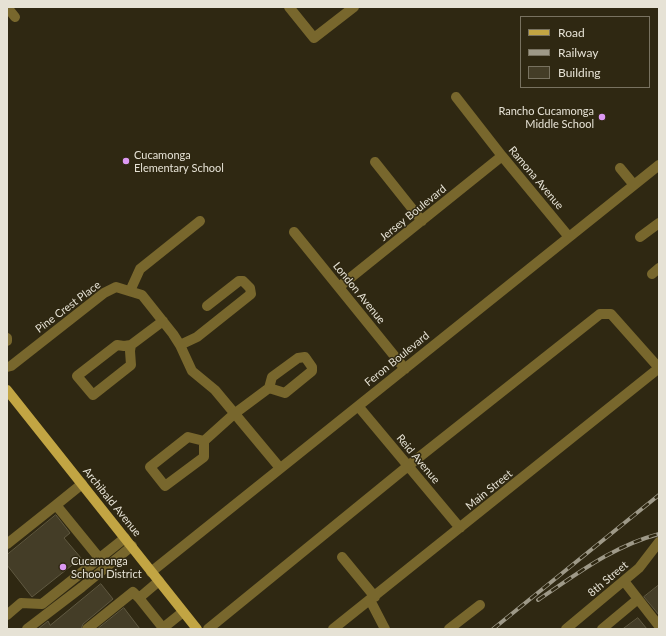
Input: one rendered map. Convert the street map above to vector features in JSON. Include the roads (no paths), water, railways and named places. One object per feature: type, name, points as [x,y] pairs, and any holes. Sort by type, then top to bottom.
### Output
[{"type":"main road","name":"Archibald Avenue","points":[[7,390],[197,629]]},
{"type":"street","points":[[289,7],[314,38],[354,7]]},
{"type":"street","points":[[7,8],[15,17]]},
{"type":"street","name":"Ramona Avenue","points":[[456,97],[502,156],[569,237]]},
{"type":"street","name":"Jersey Boulevard","points":[[339,287],[502,156]]},
{"type":"street","points":[[375,162],[422,221]]},
{"type":"street","name":"Feron Boulevard","points":[[151,572],[659,165]]},
{"type":"street","points":[[620,168],[634,185]]},
{"type":"street","points":[[130,291],[140,269],[200,220]]},
{"type":"street","points":[[640,238],[659,223]]},
{"type":"street","name":"London Avenue","points":[[294,232],[404,369]]},
{"type":"street","points":[[180,345],[197,337],[251,294],[250,288],[243,281],[239,281],[207,306]]},
{"type":"street","name":"Pine Crest Place","points":[[7,367],[11,366],[104,293],[116,287],[142,295],[180,345],[192,371],[215,390],[280,468]]},
{"type":"street","points":[[208,629],[408,466],[600,314],[612,314],[659,368]]},
{"type":"street","points":[[131,345],[131,365],[93,395],[77,376],[117,345],[131,345],[163,321]]},
{"type":"street","name":"Main Street","points":[[338,628],[372,598],[659,368]]},
{"type":"street","points":[[204,441],[188,437],[150,467],[165,486],[204,457],[204,441],[234,414],[269,388]]},
{"type":"street","name":"Reid Avenue","points":[[358,406],[460,528]]},
{"type":"street","points":[[7,544],[82,484]]},
{"type":"street","points":[[56,505],[100,559]]},
{"type":"street","points":[[7,615],[21,603],[42,604],[100,559],[128,542]]},
{"type":"street","points":[[27,629],[82,587],[128,542]]},
{"type":"street","name":"8th Street","points":[[566,629],[639,568],[658,545]]},
{"type":"street","points":[[342,557],[356,575],[365,583],[385,629]]},
{"type":"street","points":[[139,598],[159,581]]},
{"type":"street","points":[[624,581],[659,626]]},
{"type":"street","points":[[87,629],[133,592],[162,629],[183,612]]},
{"type":"street","points":[[602,629],[638,599]]},
{"type":"street","points":[[449,629],[480,604]]},
{"type":"railway","points":[[493,629],[659,495]]},
{"type":"railway","points":[[538,600],[611,553],[642,539],[659,534]]},
{"type":"place","name":"Rancho Cucamonga Middle School","points":[[602,117]]},
{"type":"place","name":"Cucamonga Elementary School","points":[[126,161]]},
{"type":"place","name":"Cucamonga School District","points":[[63,567]]}]
